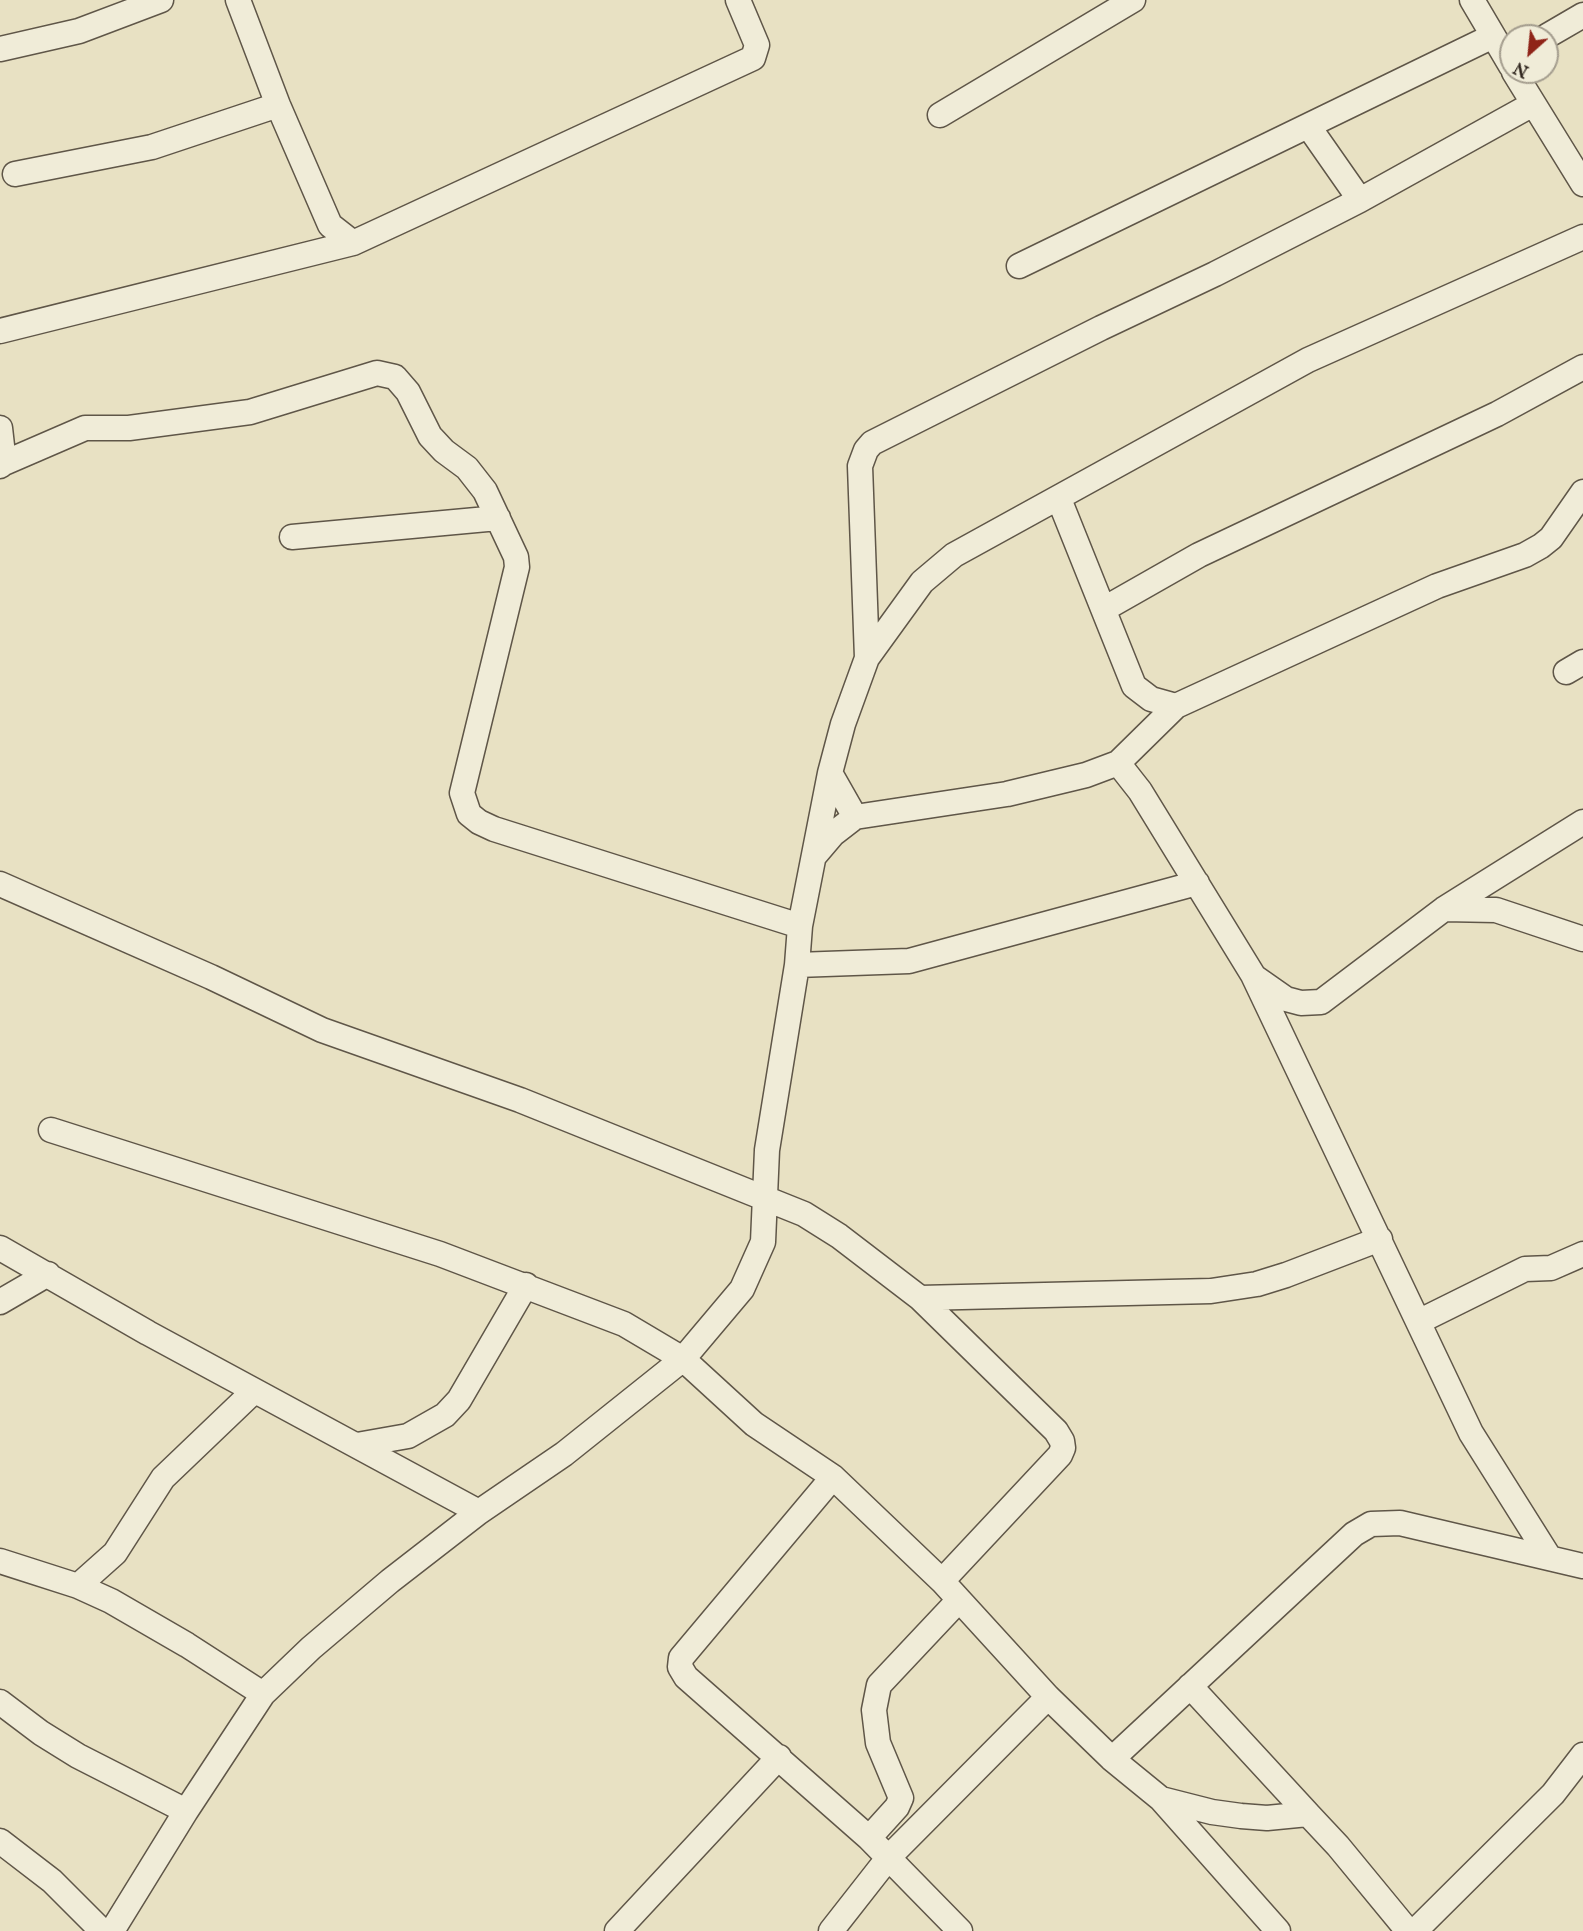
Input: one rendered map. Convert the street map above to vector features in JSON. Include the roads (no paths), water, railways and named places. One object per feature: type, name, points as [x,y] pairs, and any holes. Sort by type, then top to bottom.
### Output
[{"type":"street","points":[[0,49],[79,32],[161,0]]},
{"type":"street","points":[[238,0],[278,105],[330,225],[353,243]]},
{"type":"street","points":[[0,331],[102,304],[323,253],[353,243],[753,58],[757,45],[738,0]]},
{"type":"street","points":[[940,115],[1133,0]]},
{"type":"street","points":[[1472,0],[1499,45]]},
{"type":"street","points":[[1559,29],[1583,15]]},
{"type":"street","points":[[1019,266],[1493,36]]},
{"type":"street","points":[[1522,84],[1583,184]]},
{"type":"street","points":[[15,174],[152,147],[278,105]]},
{"type":"street","points":[[867,658],[860,466],[866,450],[872,444],[1359,200],[1533,105]]},
{"type":"street","points":[[1309,127],[1359,200]]},
{"type":"street","points":[[323,253],[330,225]]},
{"type":"street","points":[[112,1931],[186,1811],[263,1694],[329,1633],[479,1512],[564,1454],[683,1359],[742,1289],[756,1263],[763,1242],[767,1200],[767,1150],[797,965],[800,926],[830,773],[843,724],[867,658],[922,582],[954,555],[1308,360],[1583,237]]},
{"type":"street","points":[[1104,609],[1199,555],[1497,414],[1583,367]]},
{"type":"street","points":[[0,428],[2,464],[85,429],[129,428],[250,412],[377,373],[387,373],[402,383],[430,436],[444,451],[467,468],[485,491],[511,544],[517,567],[462,793],[470,814],[479,822],[494,829],[800,926]]},
{"type":"street","points":[[815,855],[832,834],[855,817],[1007,794],[1086,775],[1118,763],[1176,706],[1437,586],[1525,555],[1551,538],[1583,492]]},
{"type":"street","points":[[1059,499],[1134,686],[1150,699],[1176,706]]},
{"type":"street","points":[[292,537],[498,518]]},
{"type":"street","points":[[1118,763],[1140,791],[1253,975],[1420,1321],[1471,1433],[1549,1557]]},
{"type":"street","points":[[830,773],[855,817]]},
{"type":"street","points":[[1253,975],[1286,999],[1301,1003],[1321,1002],[1444,909],[1583,822]]},
{"type":"street","points":[[797,965],[909,961],[1197,883]]},
{"type":"street","points":[[0,884],[211,977],[322,1030],[520,1100],[804,1214],[839,1236],[920,1298],[1056,1431],[1064,1449],[942,1581]]},
{"type":"street","points":[[1444,909],[1496,910],[1583,939]]},
{"type":"street","points":[[51,1130],[378,1233],[526,1286],[624,1324],[683,1359],[754,1424],[833,1477],[942,1581],[1048,1697],[1112,1759],[1161,1799],[1278,1931]]},
{"type":"street","points":[[920,1298],[1211,1291],[1257,1284],[1380,1239]]},
{"type":"street","points":[[0,1248],[254,1392],[479,1512]]},
{"type":"street","points":[[1420,1321],[1525,1269],[1551,1268],[1583,1254]]},
{"type":"street","points":[[0,1302],[48,1274]]},
{"type":"street","points":[[357,1445],[408,1436],[445,1415],[459,1400],[526,1286]]},
{"type":"street","points":[[78,1586],[115,1552],[163,1478],[254,1392]]},
{"type":"street","points":[[833,1477],[681,1658],[680,1667],[686,1677],[779,1756],[869,1838],[960,1931]]},
{"type":"street","points":[[1112,1759],[1354,1533],[1371,1524],[1400,1523],[1583,1566]]},
{"type":"street","points":[[111,1601],[115,1552]]},
{"type":"street","points":[[0,1560],[78,1586],[111,1601],[188,1645],[263,1694]]},
{"type":"street","points":[[869,1838],[897,1807],[901,1798],[878,1743],[874,1710],[879,1685],[959,1600]]},
{"type":"street","points":[[1190,1686],[1338,1846],[1408,1931]]},
{"type":"street","points":[[831,1931],[889,1857],[1048,1697]]},
{"type":"street","points":[[0,1702],[41,1733],[78,1755],[186,1811]]},
{"type":"street","points":[[1415,1931],[1553,1794],[1583,1755]]},
{"type":"street","points":[[617,1931],[779,1756]]},
{"type":"street","points":[[1161,1799],[1212,1812],[1240,1816],[1267,1818],[1308,1814]]},
{"type":"street","points":[[0,1840],[52,1881],[102,1931]]}]
